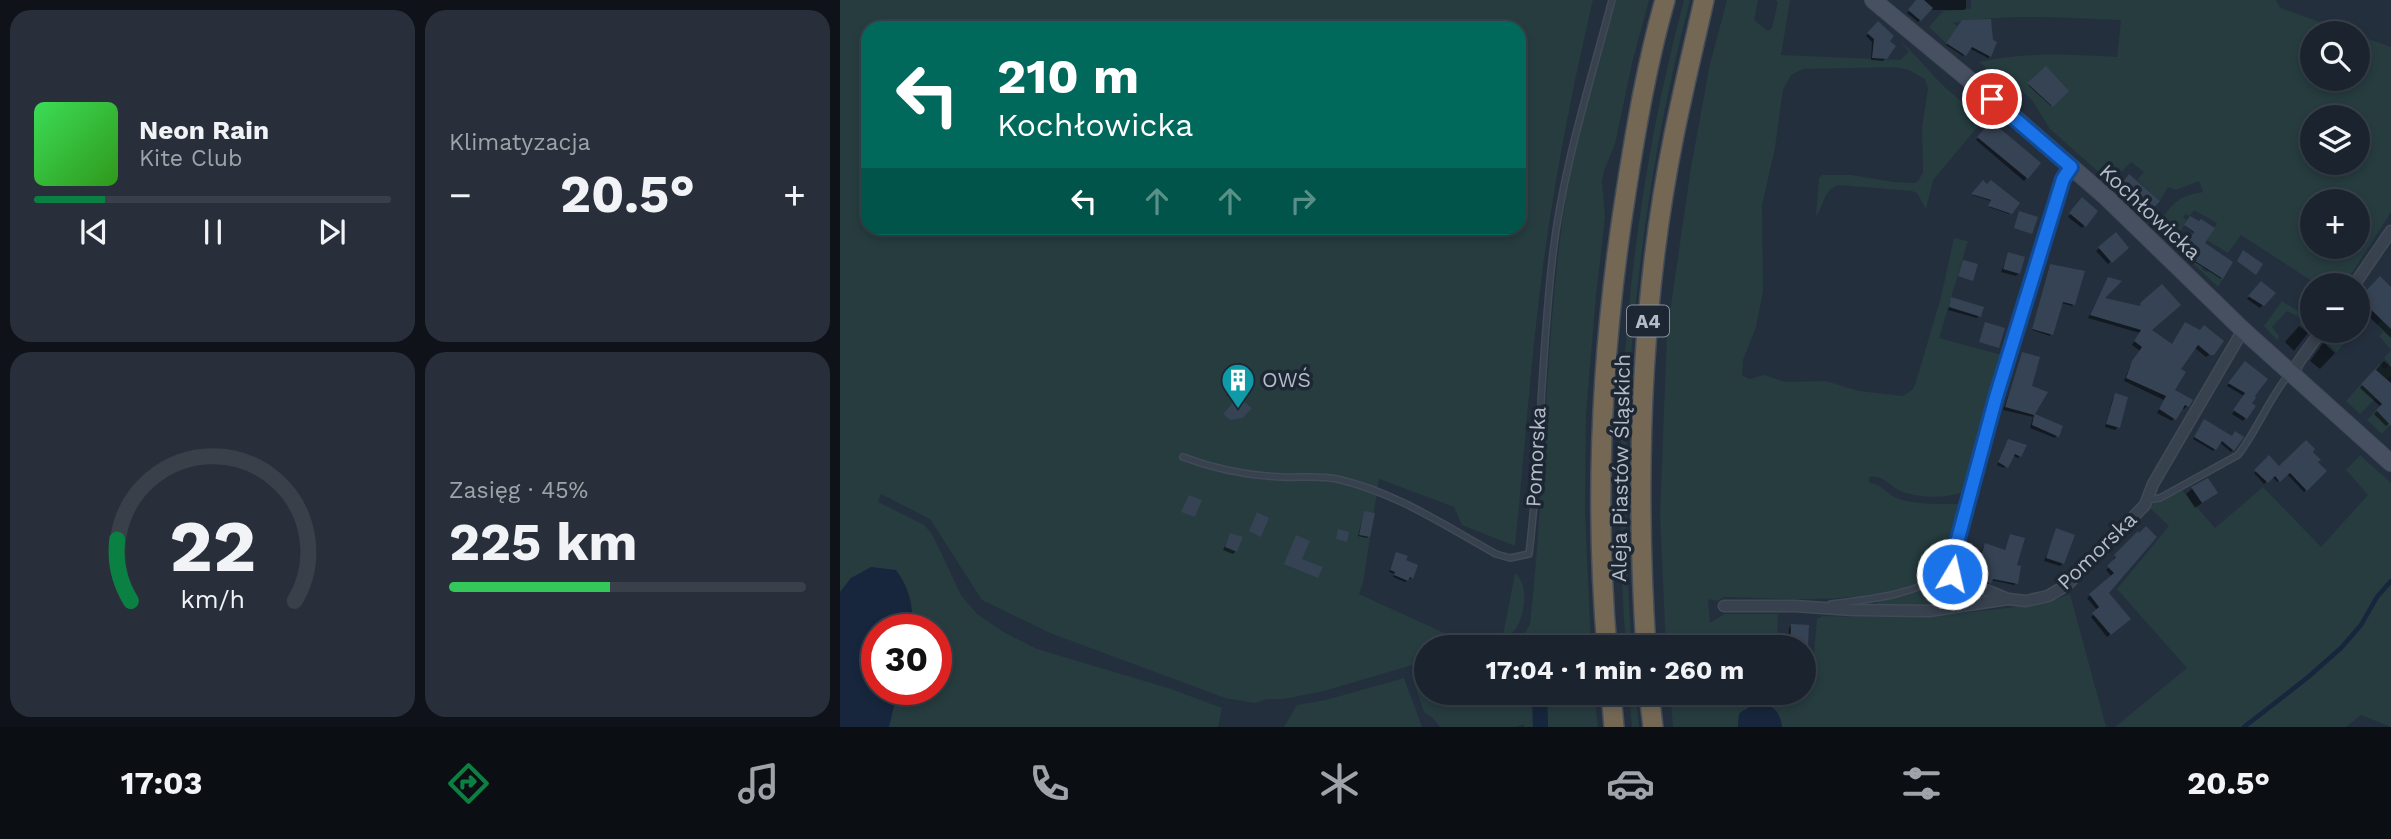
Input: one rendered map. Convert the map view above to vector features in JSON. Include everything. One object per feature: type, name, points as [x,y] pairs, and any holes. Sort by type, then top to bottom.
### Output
[{"type":"highway","name":"Aleja Piastów Śląskich","points":[[1606,635],[1601,525],[1608,322],[1635,132],[1665,0]]},
{"type":"highway","name":"Aleja Piastów Śląskich","points":[[1645,635],[1641,497],[1648,322],[1660,217],[1674,135],[1704,0]]},
{"type":"highway","points":[[1612,705],[1614,727]]},
{"type":"highway","points":[[1650,705],[1653,727]]},
{"type":"street","name":"Kochłowicka","points":[[1872,0],[2106,197],[2243,330],[2391,463]]},
{"type":"street","points":[[2008,599],[1957,578],[1951,570],[1996,397],[2063,179],[2071,167]]},
{"type":"street","points":[[2362,273],[2391,231]]},
{"type":"street","name":"Pomorska","points":[[1724,606],[1929,611],[2008,599],[2026,601],[2048,596],[2067,585],[2147,500],[2152,484],[2243,330]]},
{"type":"street","points":[[2292,373],[2312,343]]},
{"type":"lane","name":"Pomorska","points":[[1183,457],[1208,466],[1252,475],[1334,478],[1382,493],[1418,509],[1496,554],[1510,558],[1529,554],[1553,251],[1577,128],[1612,0]]},
{"type":"lane","points":[[2147,500],[2160,498],[2238,454],[2279,386],[2292,373]]},
{"type":"lane","points":[[1811,607],[1889,597],[1924,585],[1951,570]]},
{"type":"green space","points":[[840,0],[1593,0],[1563,140],[1546,246],[1515,546],[1462,525],[1454,507],[1379,479],[1359,594],[1449,635],[1414,635],[1414,665],[1324,691],[1284,699],[1267,699],[1255,703],[1225,698],[1050,633],[982,600],[930,519],[881,494],[878,502],[924,525],[932,534],[961,595],[977,614],[1005,633],[1037,649],[1171,689],[1222,708],[1218,727],[866,727],[840,697]]},
{"type":"green space","points":[[1616,0],[1649,0],[1615,144],[1602,182],[1605,217],[1586,414],[1585,511],[1590,635],[1524,635],[1530,624],[1535,573],[1557,268],[1567,189]]},
{"type":"green space","points":[[1684,0],[1690,0],[1656,159],[1634,321],[1626,484],[1631,635],[1625,635],[1621,566],[1622,403],[1637,240],[1665,79]]},
{"type":"green space","points":[[1727,0],[1758,0],[1754,20],[1768,31],[1772,28],[1778,2],[1774,0],[1790,0],[1781,55],[1900,60],[1909,52],[1900,41],[1952,94],[1976,109],[1990,112],[1933,180],[1926,209],[1917,193],[1912,191],[1839,185],[1827,194],[1816,216],[1819,178],[1822,175],[1851,175],[1893,182],[1915,183],[1919,180],[1923,172],[1922,127],[1928,89],[1925,79],[1909,70],[1895,67],[1803,69],[1791,75],[1783,90],[1775,148],[1762,205],[1763,291],[1756,327],[1743,360],[1742,375],[1749,379],[1764,375],[1785,382],[1826,381],[1859,391],[1903,396],[1915,385],[1941,297],[1954,238],[1968,241],[1939,338],[2002,355],[1964,491],[1933,497],[1909,494],[1883,479],[1869,477],[1869,483],[1899,499],[1922,503],[1962,504],[1949,555],[1935,573],[1911,585],[1881,593],[1847,597],[1724,597],[1717,601],[1708,599],[1710,623],[1724,614],[1778,614],[1777,635],[1665,635],[1660,516],[1667,333],[1691,167],[1710,64]]},
{"type":"green space","points":[[1971,0],[2276,0],[2280,8],[2317,21],[2300,21],[2300,91],[2370,91],[2370,40],[2391,47],[2391,212],[2370,245],[2370,189],[2300,189],[2300,259],[2361,259],[2352,273],[2300,273],[2241,235],[2228,253],[2207,240],[2217,223],[2194,210],[2190,216],[2185,214],[2183,218],[2187,220],[2181,231],[2171,237],[2163,217],[2180,199],[2203,192],[2199,181],[2176,190],[2168,187],[2160,201],[2137,180],[2144,172],[2131,162],[2111,183],[2050,129],[2032,100],[2010,81],[1997,77],[1979,62],[2030,55],[2117,57],[2121,20],[2036,17],[1973,20],[1952,23],[1958,26],[1946,43],[1929,27],[1943,11],[1971,9]]},
{"type":"green space","points":[[2181,252],[2203,266],[2202,269],[2207,272],[2209,270],[2223,279],[2218,287]]},
{"type":"green space","points":[[2282,301],[2300,312],[2300,318],[2287,311],[2272,327],[2279,336],[2277,340],[2264,326]]},
{"type":"green space","points":[[2382,320],[2391,329],[2391,350],[2379,336],[2383,332],[2377,325]]},
{"type":"green space","points":[[2327,343],[2345,343],[2337,352]]},
{"type":"green space","points":[[2391,350],[2391,376],[2386,379],[2375,369],[2379,364],[2385,369],[2390,364],[2384,358]]},
{"type":"green space","points":[[2361,384],[2376,398],[2360,414],[2346,401]]},
{"type":"green space","points":[[2376,410],[2390,425],[2382,434],[2367,420]]},
{"type":"green space","points":[[2360,455],[2391,483],[2391,727],[2361,715],[2346,727],[2115,727],[2187,668],[2117,589],[2169,526],[2150,508],[2154,503],[2182,490],[2215,528],[2263,487],[2321,547],[2368,495],[2346,470]]},
{"type":"green space","points":[[1515,573],[1522,583],[1524,603],[1520,620],[1512,633],[1503,635]]},
{"type":"green space","points":[[1945,578],[1993,597],[1930,608],[1876,605],[1877,601],[1895,598]]},
{"type":"green space","points":[[2070,594],[2106,727],[1782,727],[1776,712],[1766,705],[1816,705],[1816,635],[1817,619],[1823,616],[1902,617],[2026,606]]},
{"type":"green space","points":[[1404,678],[1422,727],[1284,727],[1297,705],[1326,700]]},
{"type":"green space","points":[[1422,705],[1532,705],[1533,727],[1524,727],[1524,724],[1516,727],[1440,727],[1424,712]]},
{"type":"green space","points":[[1547,705],[1595,705],[1598,727],[1548,727]]},
{"type":"green space","points":[[1630,705],[1637,705],[1639,727],[1632,727]]},
{"type":"green space","points":[[1671,705],[1756,705],[1739,714],[1738,727],[1673,727]]},
{"type":"water","points":[[871,567],[896,570],[908,591],[912,614],[861,614],[861,705],[894,705],[889,727],[840,727],[840,592],[851,578]]},
{"type":"water","points":[[1532,705],[1547,705],[1548,727],[1533,727]]},
{"type":"water","points":[[1767,705],[1772,708],[1777,712],[1782,727],[1738,727],[1739,714],[1751,707]]},
{"type":"building","points":[[1916,0],[1924,0],[1933,8],[1921,21],[1908,10]]},
{"type":"building","points":[[1991,19],[1993,40],[1997,42],[1991,57],[1972,47],[1966,56],[1946,43],[1962,20]]},
{"type":"building","points":[[1878,21],[1894,36],[1890,41],[1896,46],[1887,59],[1872,58],[1874,39],[1867,33]]},
{"type":"building","points":[[2046,66],[2069,91],[2053,107],[2027,83]]},
{"type":"building","points":[[1991,121],[2041,163],[2028,179],[1977,137]]},
{"type":"building","points":[[2129,174],[2160,201],[2149,213],[2119,187]]},
{"type":"building","points":[[1983,180],[1987,184],[1991,180],[2020,203],[2012,214],[1988,206],[1991,200],[1971,194]]},
{"type":"building","points":[[2082,197],[2098,211],[2086,227],[2069,213]]},
{"type":"building","points":[[2019,211],[2038,217],[2032,234],[2014,228]]},
{"type":"building","points":[[2190,216],[2215,228],[2205,243],[2233,262],[2223,279],[2181,252],[2194,232],[2184,225]]},
{"type":"building","points":[[2116,232],[2129,248],[2112,263],[2098,247]]},
{"type":"building","points":[[2243,250],[2263,264],[2256,275],[2237,261]]},
{"type":"building","points":[[2008,252],[2025,257],[2020,274],[2003,269]]},
{"type":"building","points":[[1963,260],[1978,264],[1973,281],[1958,276]]},
{"type":"building","points":[[2050,264],[2085,271],[2075,305],[2063,302],[2053,335],[2032,329]]},
{"type":"building","points":[[2380,276],[2391,287],[2391,329],[2370,309],[2370,286]]},
{"type":"building","points":[[2108,277],[2122,281],[2105,298],[2140,306],[2141,302],[2162,284],[2181,305],[2152,330],[2172,344],[2185,322],[2200,330],[2204,325],[2224,341],[2214,355],[2210,355],[2198,345],[2181,369],[2186,372],[2175,390],[2193,400],[2189,407],[2185,405],[2176,420],[2159,409],[2166,396],[2126,378],[2132,361],[2142,347],[2134,341],[2141,330],[2090,315]]},
{"type":"building","points":[[2261,281],[2276,293],[2264,306],[2248,296]]},
{"type":"building","points":[[1951,297],[1984,307],[1981,317],[1949,307]]},
{"type":"building","points":[[1985,322],[2005,328],[1999,348],[1979,342]]},
{"type":"building","points":[[2022,352],[2040,357],[2032,386],[2048,392],[2035,414],[2063,426],[2059,437],[2032,425],[2034,415],[2005,407]]},
{"type":"building","points":[[2245,361],[2268,379],[2255,396],[2252,403],[2256,406],[2247,419],[2233,410],[2245,393],[2228,383]]},
{"type":"building","points":[[2375,369],[2391,383],[2391,426],[2376,410],[2382,404],[2361,384]]},
{"type":"building","points":[[2115,393],[2128,397],[2120,428],[2106,424]]},
{"type":"building","name":"OWŚ","points":[[1238,397],[1252,408],[1243,418],[1230,420],[1223,414]]},
{"type":"building","points":[[2204,419],[2232,436],[2235,431],[2244,437],[2234,451],[2222,441],[2216,450],[2194,437]]},
{"type":"building","points":[[2008,439],[2027,445],[2021,457],[2015,454],[2008,468],[1998,462]]},
{"type":"building","points":[[2306,440],[2321,460],[2318,462],[2327,471],[2307,491],[2290,473],[2280,482],[2275,476],[2268,483],[2254,470],[2269,455],[2279,466]]},
{"type":"building","points":[[2208,478],[2218,493],[2202,503],[2191,487]]},
{"type":"building","points":[[1189,495],[1202,500],[1195,517],[1181,512]]},
{"type":"building","points":[[1364,511],[1375,513],[1370,537],[1359,535]]},
{"type":"building","points":[[1257,512],[1269,518],[1261,537],[1249,531]]},
{"type":"building","points":[[2146,526],[2157,537],[2109,593],[2131,619],[2111,635],[2092,613],[2099,607],[2089,594],[2114,573],[2107,566],[2116,557],[2114,555]]},
{"type":"building","points":[[2056,528],[2075,535],[2064,564],[2046,558]]},
{"type":"building","points":[[1338,529],[1349,532],[1347,542],[1336,539]]},
{"type":"building","points":[[1230,533],[1243,537],[1237,552],[1225,547]]},
{"type":"building","points":[[2010,534],[2025,538],[2017,565],[2021,566],[2018,584],[1993,579],[1991,584],[1974,576],[1985,543],[2005,550]]},
{"type":"building","points":[[1296,535],[1310,541],[1302,559],[1323,567],[1318,578],[1284,564]]},
{"type":"building","points":[[1396,552],[1408,556],[1406,560],[1418,565],[1413,579],[1410,577],[1408,581],[1394,575],[1395,572],[1390,570]]},
{"type":"building","points":[[1791,624],[1809,625],[1809,635],[1790,635]]},
{"type":"waterway","points":[[2244,727],[2341,648],[2361,625],[2377,597],[2391,581]]},
{"type":"place","name":"OWŚ","points":[[1238,410]]},
{"type":"route","points":[[1952,574],[1951,565],[1996,397],[2063,179],[2071,167],[1992,99]]}]
